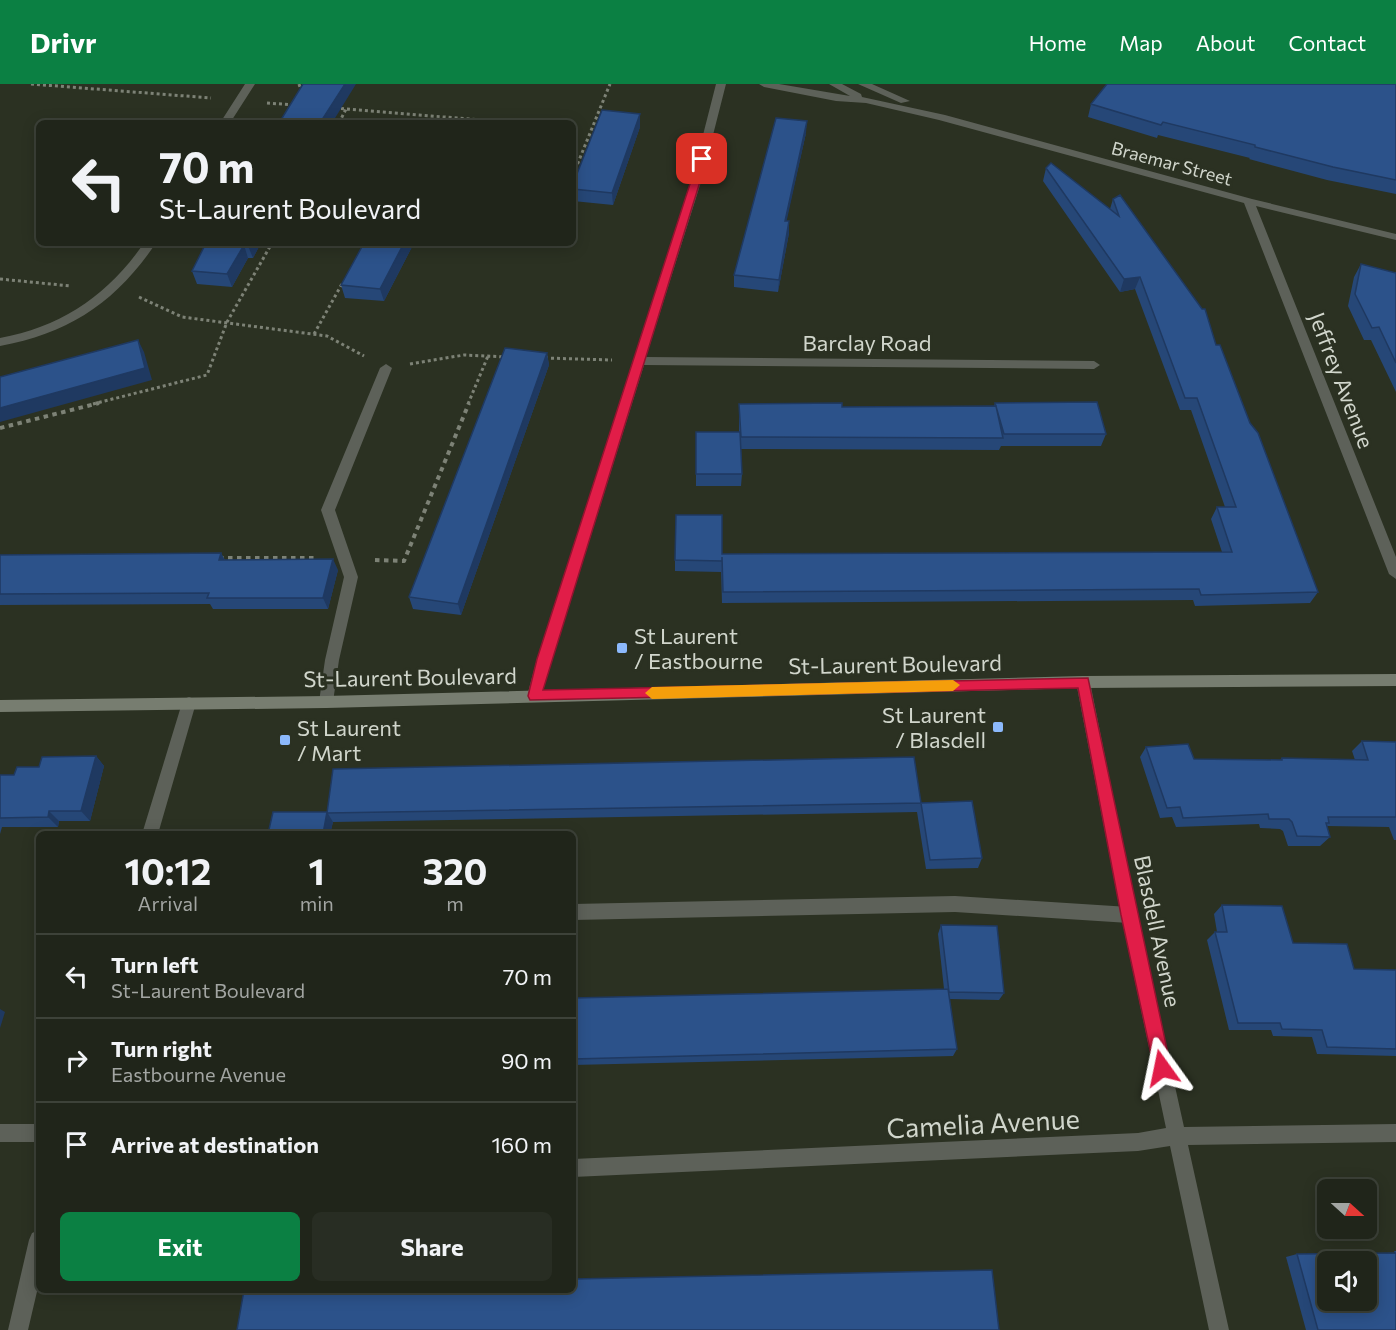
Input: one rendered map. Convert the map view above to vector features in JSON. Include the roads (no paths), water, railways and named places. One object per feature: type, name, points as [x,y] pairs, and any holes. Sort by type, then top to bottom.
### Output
[{"type":"street","points":[[227,120],[249,84]]},
{"type":"street","points":[[534,696],[696,182],[721,84]]},
{"type":"street","name":"Braemar Street","points":[[764,84],[836,98],[866,100],[941,117],[1249,201],[1396,237]]},
{"type":"street","name":"Braemar Street","points":[[834,84],[866,100]]},
{"type":"street","name":"Braemar Street","points":[[862,84],[941,117]]},
{"type":"street","name":"Braemar Street","points":[[885,84],[920,107]]},
{"type":"street","name":"Jeffrey Avenue","points":[[1249,201],[1396,574]]},
{"type":"street","points":[[0,342],[44,333],[96,303],[116,286],[148,246]]},
{"type":"street","name":"Barclay Road","points":[[640,361],[1094,365]]},
{"type":"street","points":[[326,702],[332,660],[351,577],[328,510],[386,368]]},
{"type":"street","name":"St-Laurent Boulevard","points":[[0,706],[326,702],[1083,682],[1396,680]]},
{"type":"street","name":"Blasdell Avenue","points":[[1083,682],[1129,915],[1219,1330]]},
{"type":"street","points":[[151,831],[189,703]]},
{"type":"street","points":[[576,912],[955,904],[1129,915]]},
{"type":"street","points":[[0,1133],[36,1133]]},
{"type":"street","name":"Camelia Avenue","points":[[576,1168],[1138,1142],[1177,1136],[1396,1133]]},
{"type":"street","points":[[18,1330],[36,1253]]},
{"type":"place","name":"St Laurent / Eastbourne","points":[[622,648]]},
{"type":"place","name":"St Laurent / Blasdell","points":[[998,727]]},
{"type":"place","name":"St Laurent / Mart","points":[[285,740]]}]
